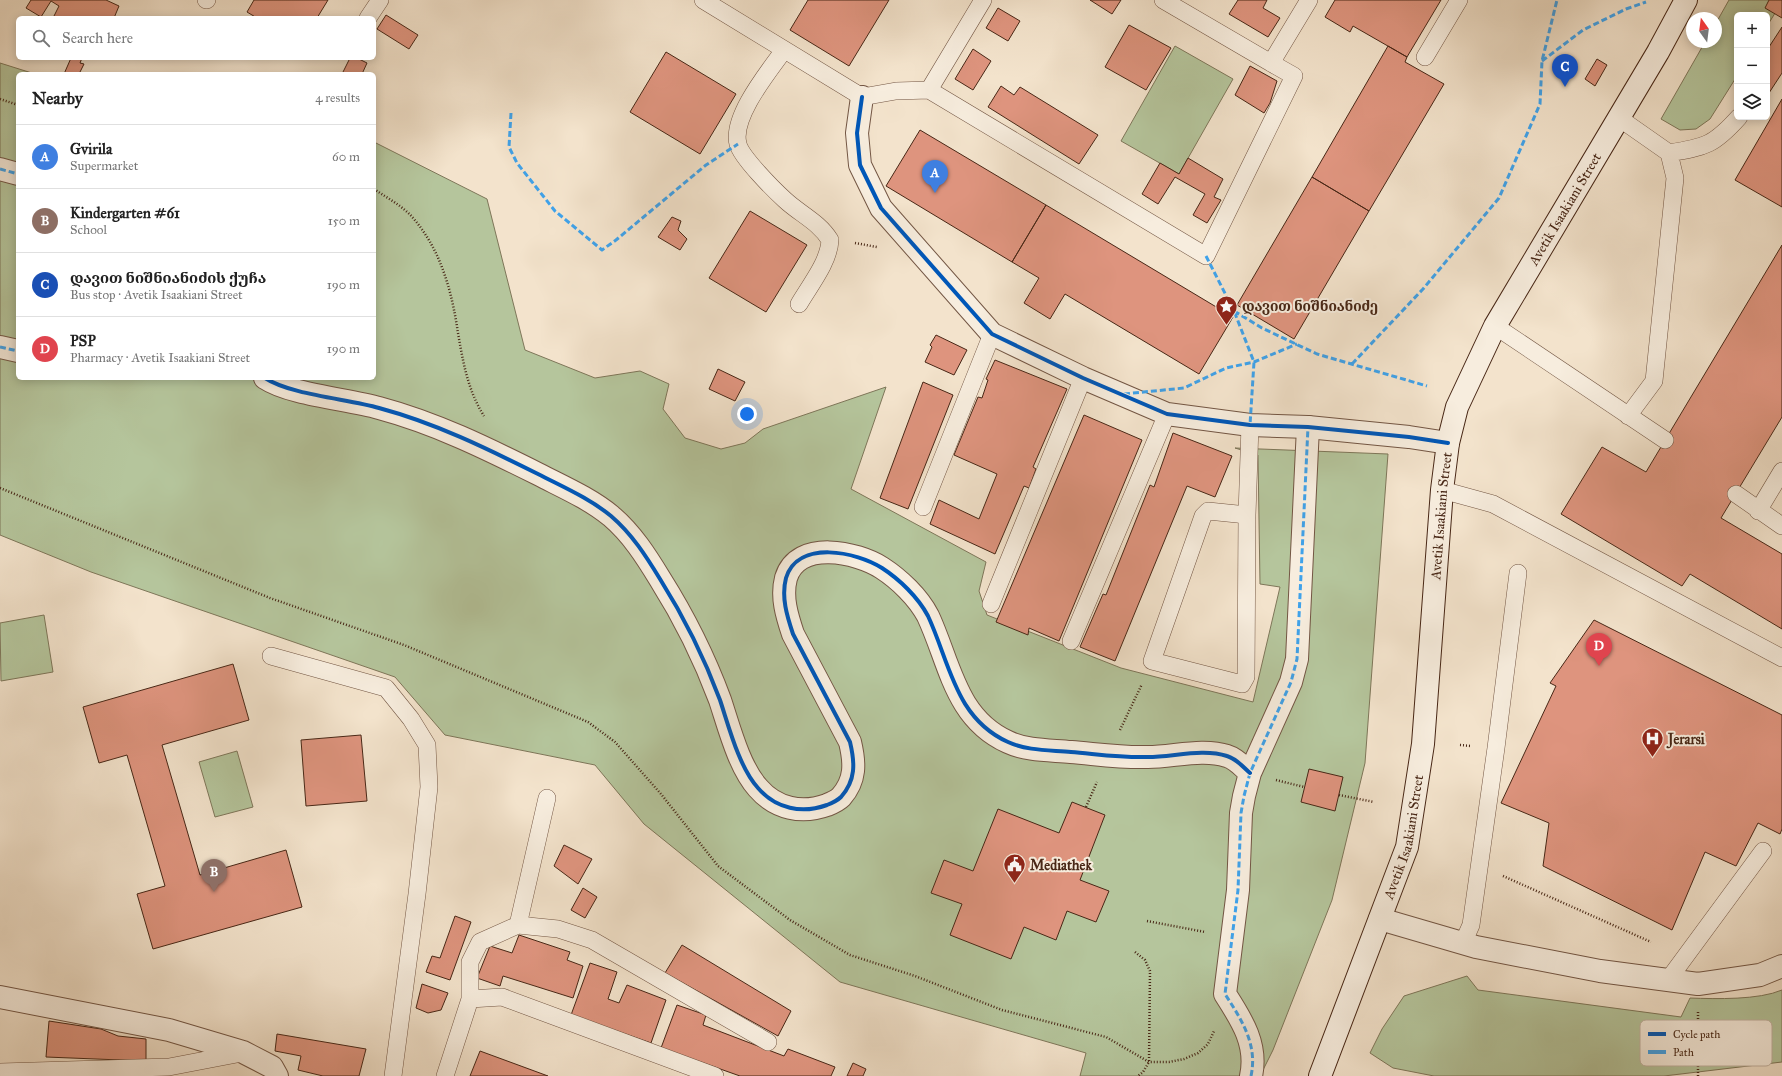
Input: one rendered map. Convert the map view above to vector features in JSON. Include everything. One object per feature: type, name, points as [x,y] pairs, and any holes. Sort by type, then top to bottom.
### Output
[{"type":"street","name":"Avetik Isaakiani Street","points":[[1321,1076],[1407,847],[1423,744],[1442,490],[1448,443],[1457,407],[1495,326],[1658,52],[1686,0]]},
{"type":"street","points":[[862,97],[857,133],[860,165],[881,208],[992,334],[1083,378],[1167,414],[1250,425],[1308,427],[1408,437],[1448,443]]},
{"type":"street","points":[[0,169],[16,173]]},
{"type":"street","points":[[0,347],[16,351]]},
{"type":"street","points":[[270,380],[291,388],[376,407],[416,418],[461,436],[498,454],[585,498],[611,516],[633,538],[682,613],[699,648],[740,755],[752,779],[758,788],[770,799],[787,808],[799,810],[816,809],[837,801],[849,788],[853,776],[854,758],[850,742],[793,634],[787,617],[784,597],[787,577],[794,565],[804,557],[835,552],[857,556],[881,567],[898,580],[917,600],[927,616],[956,687],[981,725],[994,736],[1010,743],[1028,748],[1108,755],[1146,758],[1200,754],[1226,756],[1236,760],[1250,773]]},
{"type":"street","points":[[1251,1076],[1253,1065],[1250,1037],[1241,1019],[1224,994],[1238,890],[1241,813],[1250,773],[1291,682],[1297,659],[1308,427]]},
{"type":"street","points":[[1380,919],[1463,943],[1592,969],[1698,984],[1760,975],[1782,966]]},
{"type":"street","points":[[0,997],[169,1030],[243,1052],[272,1067],[277,1076]]},
{"type":"lane","points":[[369,16],[380,0]]},
{"type":"lane","points":[[703,0],[862,97],[896,91],[929,90],[1206,256],[1294,76],[1162,0]]},
{"type":"lane","points":[[929,90],[983,0]]},
{"type":"lane","points":[[1271,63],[1309,0]]},
{"type":"lane","points":[[1425,57],[1459,0]]},
{"type":"lane","points":[[784,50],[748,102],[739,126],[738,144],[752,166],[785,200],[818,224],[830,240],[830,248],[824,261],[799,304]]},
{"type":"lane","points":[[1619,118],[1669,153],[1675,178],[1654,381],[1628,416]]},
{"type":"lane","points":[[1669,153],[1701,148],[1722,136],[1737,120]]},
{"type":"lane","points":[[1495,326],[1665,440]]},
{"type":"lane","points":[[923,507],[992,334]]},
{"type":"lane","points":[[992,604],[1083,378]]},
{"type":"lane","points":[[1071,641],[1167,414]]},
{"type":"lane","points":[[1247,515],[1208,511],[1203,516],[1152,661],[1242,684],[1246,677],[1247,515],[1250,425]]},
{"type":"lane","points":[[1758,511],[1782,471]]},
{"type":"lane","points":[[1442,490],[1493,504],[1782,658]]},
{"type":"lane","points":[[1736,494],[1758,511],[1782,526]]},
{"type":"lane","points":[[1463,943],[1471,925],[1496,748],[1518,573]]},
{"type":"lane","points":[[271,656],[386,688],[411,719],[427,745],[429,787],[417,894],[393,1076]]},
{"type":"lane","points":[[518,925],[547,798]]},
{"type":"lane","points":[[1668,980],[1762,851]]},
{"type":"lane","points":[[445,1076],[470,999],[470,962],[480,942],[518,925],[558,929],[592,940],[768,1042]]},
{"type":"lane","points":[[470,999],[502,997],[715,1076]]},
{"type":"lane","points":[[0,1072],[169,1067],[243,1052]]},
{"type":"path","points":[[0,99],[16,104]]},
{"type":"path","points":[[376,191],[397,203],[413,217],[436,252],[447,279],[455,310],[469,387],[478,406],[494,430],[498,454]]},
{"type":"path","points":[[851,242],[880,248]]},
{"type":"path","points":[[0,488],[270,598],[404,645],[588,722],[615,742],[661,794],[718,866],[790,920],[850,955],[915,976],[1002,1010],[1106,1036],[1149,1062],[1169,1062],[1184,1059],[1198,1053],[1208,1044],[1216,1027],[1224,994]]},
{"type":"path","points":[[1339,795],[1374,802]]},
{"type":"path","points":[[1479,865],[1651,942]]},
{"type":"path","points":[[1147,921],[1231,937]]},
{"type":"path","points":[[1135,952],[1145,960],[1150,971],[1149,1062],[1143,1072],[1138,1076]]},
{"type":"path","points":[[1698,984],[1698,1020]]},
{"type":"green space","points":[[1729,0],[1782,0],[1770,21],[1770,12],[1734,12],[1734,81],[1710,119],[1696,129],[1680,130],[1661,119],[1702,48],[1722,48],[1722,12]]},
{"type":"green space","points":[[1175,46],[1233,79],[1179,174],[1121,141]]},
{"type":"green space","points":[[0,63],[29,72],[16,72],[16,380],[376,380],[376,143],[487,199],[525,350],[595,378],[640,371],[669,384],[663,409],[685,438],[721,449],[745,443],[763,429],[886,387],[851,489],[986,562],[979,591],[987,615],[1121,668],[1253,702],[1280,587],[1260,584],[1258,455],[1235,448],[1388,454],[1365,763],[1332,900],[1273,1050],[1260,1076],[1080,1076],[1086,1053],[840,982],[644,824],[595,765],[445,735],[395,677],[91,572],[0,535]]},
{"type":"green space","points":[[44,615],[53,672],[1,681],[0,623]]},
{"type":"green space","points":[[237,751],[253,807],[215,817],[199,762]]},
{"type":"green space","points":[[1467,976],[1478,990],[1681,1017],[1690,998],[1724,999],[1762,996],[1782,990],[1782,1062],[1772,1063],[1772,1020],[1640,1020],[1640,1066],[1748,1066],[1664,1076],[1434,1076],[1393,1068],[1370,1053],[1382,1029],[1404,996]]},
{"type":"building","points":[[31,0],[106,0],[119,6],[115,16],[54,16],[59,6],[51,1],[42,16],[26,8]]},
{"type":"building","points":[[254,0],[328,0],[318,16],[254,16],[247,12]]},
{"type":"building","points":[[808,0],[889,0],[849,66],[790,30]]},
{"type":"building","points":[[1090,0],[1121,0],[1112,14]]},
{"type":"building","points":[[1238,0],[1267,0],[1263,8],[1280,18],[1268,37],[1229,14]]},
{"type":"building","points":[[1335,0],[1441,0],[1407,57],[1353,26],[1350,32],[1325,17]]},
{"type":"building","points":[[1769,0],[1782,0],[1782,18],[1765,8]]},
{"type":"building","points":[[998,8],[1020,21],[1008,41],[986,28]]},
{"type":"building","points":[[386,15],[418,35],[409,49],[377,29]]},
{"type":"building","points":[[1129,25],[1171,48],[1146,90],[1105,67]]},
{"type":"building","points":[[1782,27],[1782,73],[1770,91],[1770,48],[1770,45]]},
{"type":"building","points":[[1388,46],[1407,57],[1405,62],[1444,84],[1369,211],[1312,177]]},
{"type":"building","points":[[973,49],[991,61],[973,90],[955,79]]},
{"type":"building","points":[[666,52],[736,94],[700,154],[630,112]]},
{"type":"building","points":[[1597,59],[1607,65],[1595,86],[1585,79]]},
{"type":"building","points":[[70,60],[81,60],[80,63],[84,64],[80,72],[65,72]]},
{"type":"building","points":[[349,60],[361,60],[367,63],[363,72],[343,72]]},
{"type":"building","points":[[1250,66],[1277,81],[1270,103],[1264,113],[1235,95]]},
{"type":"building","points":[[1001,86],[1014,95],[1020,87],[1098,135],[1079,164],[988,107]]},
{"type":"building","points":[[1782,99],[1782,207],[1735,180]]},
{"type":"building","points":[[920,130],[1046,205],[1012,262],[886,186]]},
{"type":"building","points":[[1188,158],[1223,179],[1214,197],[1221,200],[1207,223],[1193,215],[1205,194],[1175,177],[1158,204],[1142,194],[1160,163],[1179,174]]},
{"type":"building","points":[[1312,177],[1369,211],[1294,339],[1237,305]]},
{"type":"building","points":[[1046,205],[1233,317],[1199,374],[1065,294],[1050,319],[1024,303],[1039,278],[1012,262]]},
{"type":"building","points":[[750,211],[807,245],[766,312],[709,278]]},
{"type":"building","points":[[672,217],[681,221],[678,230],[687,239],[680,250],[658,237]]},
{"type":"building","points":[[1782,245],[1782,417],[1721,518],[1782,554],[1782,629],[1690,574],[1682,586],[1561,514],[1602,447],[1646,472]]},
{"type":"building","points":[[936,335],[967,350],[954,375],[925,362],[932,347],[930,345]]},
{"type":"building","points":[[995,360],[1067,389],[1033,467],[1036,469],[1029,488],[1024,486],[995,554],[930,524],[939,500],[979,519],[997,474],[954,455],[978,397],[982,398],[988,380],[986,379]]},
{"type":"building","points":[[718,369],[745,382],[735,401],[709,389]]},
{"type":"building","points":[[923,382],[953,395],[908,509],[880,498]]},
{"type":"building","points":[[1084,415],[1142,440],[1059,641],[1029,628],[1028,635],[996,622]]},
{"type":"building","points":[[1173,433],[1232,456],[1215,497],[1187,486],[1115,661],[1080,647],[1103,594],[1106,595],[1150,485],[1154,487]]},
{"type":"building","name":"Jerarsi","points":[[1594,620],[1782,715],[1782,829],[1780,834],[1758,823],[1736,866],[1705,852],[1672,930],[1543,866],[1549,823],[1501,803],[1556,686],[1550,683]]},
{"type":"building","points":[[233,664],[249,720],[162,745],[200,875],[286,850],[302,907],[153,949],[137,894],[165,886],[127,755],[99,763],[83,707]]},
{"type":"building","points":[[361,735],[367,801],[306,806],[301,740]]},
{"type":"building","points":[[1309,769],[1343,777],[1335,811],[1301,802]]},
{"type":"building","name":"Mediathek","points":[[1072,802],[1105,815],[1080,880],[1109,891],[1096,922],[1067,911],[1056,940],[1024,927],[1011,959],[950,935],[962,904],[931,893],[944,860],[973,871],[998,809],[1059,833]]},
{"type":"building","points":[[564,845],[592,859],[578,884],[554,866]]},
{"type":"building","points":[[583,888],[597,897],[585,918],[571,910]]},
{"type":"building","points":[[455,916],[471,922],[450,980],[426,972],[432,956],[440,958]]},
{"type":"building","points":[[519,935],[570,952],[567,960],[583,966],[573,998],[503,976],[500,986],[477,978],[490,946],[512,953]]},
{"type":"building","points":[[682,945],[791,1011],[778,1036],[665,973]]},
{"type":"building","points":[[590,963],[617,972],[608,999],[619,1003],[627,985],[666,1000],[651,1043],[571,1015]]},
{"type":"building","points":[[422,984],[448,993],[441,1010],[428,1013],[416,1008]]},
{"type":"building","points":[[677,1005],[706,1015],[703,1025],[784,1056],[788,1049],[835,1067],[831,1076],[740,1076],[661,1048]]},
{"type":"building","points":[[49,1021],[101,1029],[118,1036],[146,1039],[146,1061],[46,1057]]},
{"type":"building","points":[[277,1034],[366,1049],[359,1076],[323,1076],[298,1070],[301,1056],[275,1051]]},
{"type":"building","points":[[480,1051],[548,1076],[470,1076]]},
{"type":"building","points":[[853,1063],[866,1069],[863,1076],[847,1076]]},
{"type":"marked path","points":[[1352,364],[1423,289],[1499,198],[1540,104],[1542,61],[1557,0]]},
{"type":"marked path","points":[[1542,61],[1583,30],[1626,9],[1646,2]]},
{"type":"marked path","points":[[511,113],[509,147],[517,163],[555,211],[602,250],[706,165],[738,144]]},
{"type":"marked path","points":[[0,169],[16,173]]},
{"type":"marked path","points":[[1206,256],[1234,311],[1254,362],[1250,425]]},
{"type":"marked path","points":[[1234,311],[1262,328],[1317,354],[1427,386]]},
{"type":"marked path","points":[[1124,394],[1184,388],[1226,368],[1254,362],[1297,344]]},
{"type":"marked path","points":[[0,347],[16,351]]},
{"type":"marked path","points":[[1251,1076],[1253,1064],[1247,1032],[1225,994],[1238,890],[1241,813],[1244,796],[1250,773],[1291,682],[1297,659],[1308,427]]},
{"type":"cycle path","points":[[862,97],[857,133],[860,165],[881,208],[992,334],[1083,378],[1167,414],[1250,425],[1308,427],[1409,437],[1448,443]]},
{"type":"cycle path","points":[[269,380],[289,389],[379,408],[420,421],[460,437],[566,488],[585,498],[611,516],[626,530],[644,554],[669,593],[685,623],[714,684],[735,746],[745,769],[758,788],[773,801],[781,805],[799,809],[818,808],[827,805],[841,797],[846,791],[852,778],[853,757],[850,742],[793,634],[784,599],[786,578],[793,566],[803,558],[815,553],[829,552],[858,557],[871,562],[888,572],[908,589],[928,616],[956,688],[965,704],[976,719],[990,732],[1008,742],[1031,749],[1119,756],[1158,757],[1198,753],[1218,754],[1234,759],[1250,773]]},
{"type":"place","name":"დავით ნიშნიანიძის ქუჩა","points":[[1565,87]]},
{"type":"place","name":"Gvirila","points":[[935,193]]},
{"type":"place","name":"დავით ნიშნიანიძე","points":[[1227,326]]},
{"type":"place","name":"PSP","points":[[1599,666]]},
{"type":"place","name":"Jerarsi","points":[[1652,758]]},
{"type":"place","name":"Mediathek","points":[[1014,884]]},
{"type":"place","name":"Kindergarten #61","points":[[214,892]]}]
